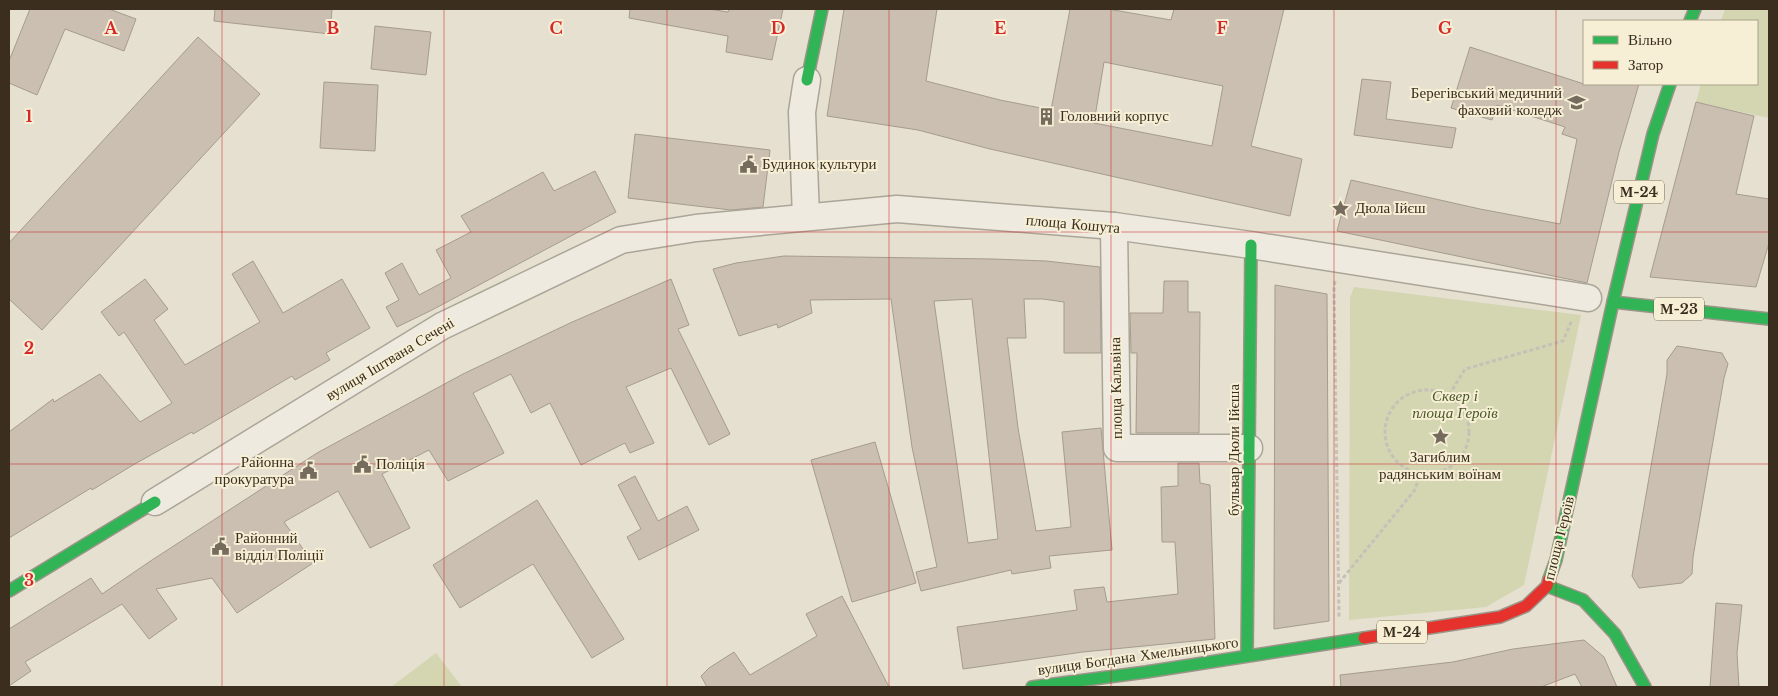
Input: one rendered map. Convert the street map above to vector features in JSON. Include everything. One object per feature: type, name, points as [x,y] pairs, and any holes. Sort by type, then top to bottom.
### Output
[{"type":"main road","points":[[807,80],[822,9]]},
{"type":"main road","name":"М-24","points":[[1600,300],[1670,85]]},
{"type":"main road","name":"бульвар Дюли Ійєша","points":[[1247,655],[1251,245]]},
{"type":"main road","name":"М-23","points":[[1600,300],[1769,319]]},
{"type":"main road","name":"площа Героїв","points":[[1247,655],[1500,617],[1526,606],[1547,586],[1556,560],[1600,300]]},
{"type":"main road","name":"вулиця Іштвана Сечені","points":[[9,591],[155,502]]},
{"type":"main road","points":[[1547,586],[1583,600],[1615,634],[1645,687]]},
{"type":"main road","name":"вулиця Богдана Хмельницького","points":[[1032,687],[1147,679],[1247,655]]},
{"type":"street","points":[[806,217],[802,112],[807,80]]},
{"type":"street","name":"площа Кошута","points":[[806,217],[897,209],[1114,226],[1340,259]]},
{"type":"street","name":"вулиця Іштвана Сечені","points":[[155,502],[442,326],[621,240],[696,228],[806,217]]},
{"type":"street","name":"площа Кальвіна","points":[[1114,226],[1117,448],[1249,448]]},
{"type":"street","points":[[1340,259],[1600,300]]},
{"type":"path","points":[[1339,642],[1334,289],[1340,259]]},
{"type":"path","points":[[1449,395],[1465,369],[1563,341],[1572,320]]},
{"type":"path","points":[[1422,390],[1436,390],[1449,395],[1460,405],[1468,417],[1470,432],[1468,446],[1461,459],[1450,469],[1436,474],[1421,474],[1408,470],[1397,462],[1389,451],[1385,438],[1385,425],[1390,412],[1398,401],[1409,393],[1422,390]]},
{"type":"path","points":[[1339,583],[1414,491],[1421,474]]},
{"type":"green space","points":[[1725,9],[1769,9],[1769,118],[1696,102],[1701,85],[1758,85],[1758,20],[1721,20]]},
{"type":"green space","name":"Сквер і площа Героїв","points":[[1354,287],[1581,315],[1524,585],[1486,607],[1349,620],[1350,298]]},
{"type":"green space","points":[[436,653],[462,687],[391,687]]},
{"type":"building","points":[[30,9],[109,9],[136,19],[124,51],[65,29],[37,95],[9,83],[9,61]]},
{"type":"building","points":[[215,9],[332,9],[330,34],[214,21]]},
{"type":"building","points":[[630,9],[709,9],[728,12],[729,9],[783,9],[772,60],[726,52],[728,36],[629,18]]},
{"type":"building","name":"Головний корпус","points":[[844,9],[937,9],[926,81],[1000,100],[1051,110],[1070,9],[1108,9],[1171,20],[1174,9],[1284,9],[1251,146],[1302,159],[1290,216],[990,149],[918,130],[827,116]],"holes":[[[1104,62],[1223,86],[1212,146],[1094,123]]]},
{"type":"building","points":[[375,26],[431,32],[426,75],[371,69]]},
{"type":"building","points":[[198,37],[260,94],[42,330],[9,299],[9,243]]},
{"type":"building","points":[[1470,47],[1583,85],[1639,85],[1619,152],[1587,283],[1337,231],[1351,180],[1480,209],[1560,224],[1577,139],[1562,134],[1565,127],[1497,105],[1492,120],[1451,108]]},
{"type":"building","points":[[1362,79],[1391,82],[1386,119],[1456,128],[1452,148],[1354,135]]},
{"type":"building","points":[[324,82],[378,85],[375,151],[320,148]]},
{"type":"building","points":[[1696,102],[1754,116],[1736,194],[1769,199],[1769,243],[1756,287],[1650,277]]},
{"type":"building","points":[[635,134],[770,150],[763,207],[731,210],[628,198]]},
{"type":"building","points":[[595,171],[616,212],[397,327],[386,307],[399,300],[385,273],[402,263],[419,295],[451,278],[436,250],[471,232],[461,216],[543,172],[554,191]]},
{"type":"building","points":[[784,256],[993,259],[1046,261],[1100,267],[1101,353],[1064,353],[1064,302],[1024,299],[1026,338],[1007,338],[1018,428],[1036,531],[1071,527],[1062,432],[1101,428],[1112,550],[1049,556],[1051,568],[1012,574],[1011,570],[921,591],[916,572],[937,567],[912,447],[891,299],[810,300],[812,313],[778,328],[777,324],[739,336],[713,269],[736,263]],"holes":[[[972,299],[998,539],[968,543],[934,301]]]},
{"type":"building","points":[[253,261],[283,313],[342,279],[370,328],[326,353],[330,360],[295,380],[292,376],[193,434],[192,432],[92,490],[91,488],[9,538],[9,432],[53,399],[54,402],[100,374],[140,422],[172,403],[124,332],[119,336],[101,312],[145,279],[168,309],[154,320],[185,365],[260,322],[232,274]]},
{"type":"building","points":[[671,279],[689,325],[678,329],[730,434],[709,445],[671,368],[626,387],[654,443],[630,453],[625,443],[581,465],[550,403],[531,413],[511,374],[473,393],[504,453],[448,481],[429,450],[382,474],[410,528],[370,548],[338,491],[284,522],[313,563],[237,613],[212,578],[156,589],[177,619],[149,639],[122,604],[25,662],[31,671],[9,686],[9,629],[91,578],[102,594],[317,453],[463,374],[570,323]]},
{"type":"building","points":[[1164,281],[1188,281],[1188,312],[1200,312],[1199,433],[1136,433],[1137,353],[1131,353],[1130,313],[1163,313]]},
{"type":"building","points":[[1275,285],[1327,294],[1329,621],[1274,629]]},
{"type":"building","points":[[1677,346],[1722,353],[1728,364],[1693,557],[1692,574],[1682,583],[1639,588],[1632,576],[1667,374],[1667,360]]},
{"type":"building","points":[[875,442],[916,583],[852,602],[811,460]]},
{"type":"building","points":[[1178,463],[1199,463],[1200,483],[1210,485],[1215,639],[1083,652],[963,669],[957,627],[1077,610],[1074,590],[1104,587],[1107,602],[1178,594],[1175,542],[1162,542],[1161,487],[1178,486]]},
{"type":"building","points":[[635,476],[658,521],[687,506],[699,530],[639,560],[627,537],[641,529],[618,485]]},
{"type":"building","points":[[537,500],[624,639],[592,658],[533,564],[460,608],[433,565]]},
{"type":"building","points":[[842,596],[889,687],[707,687],[701,676],[709,668],[734,652],[750,675],[817,636],[806,614]]},
{"type":"building","points":[[1716,603],[1742,605],[1737,653],[1739,687],[1710,687]]},
{"type":"building","points":[[1584,640],[1604,657],[1617,687],[1582,687],[1575,674],[1541,687],[1341,687],[1340,675],[1453,662],[1513,649]]},
{"type":"traffic: fast","points":[[807,80],[822,9]]},
{"type":"traffic: fast","points":[[1690,20],[1695,9]]},
{"type":"traffic: fast","points":[[1549,579],[1556,560],[1613,302],[1653,134],[1670,85]]},
{"type":"traffic: fast","points":[[1247,655],[1251,245]]},
{"type":"traffic: fast","points":[[1613,302],[1769,319]]},
{"type":"traffic: fast","points":[[9,591],[155,502]]},
{"type":"traffic: fast","points":[[1547,586],[1583,600],[1615,634],[1645,687]]},
{"type":"traffic: fast","points":[[1032,687],[1146,672],[1364,638]]},
{"type":"traffic: jam","points":[[1364,638],[1500,617],[1526,606],[1547,586],[1549,579]]},
{"type":"place","name":"Берегівський медичний фаховий коледж","points":[[1576,102]]},
{"type":"place","name":"Головний корпус","points":[[1046,116]]},
{"type":"place","name":"Будинок культури","points":[[748,164]]},
{"type":"place","name":"Дюла Ійєш","points":[[1341,208]]},
{"type":"place","name":"Загиблим радянським воїнам","points":[[1440,436]]},
{"type":"place","name":"Поліція","points":[[362,464]]},
{"type":"place","name":"Районна прокуратура","points":[[308,471]]},
{"type":"place","name":"Районний відділ Поліції","points":[[221,547]]}]
